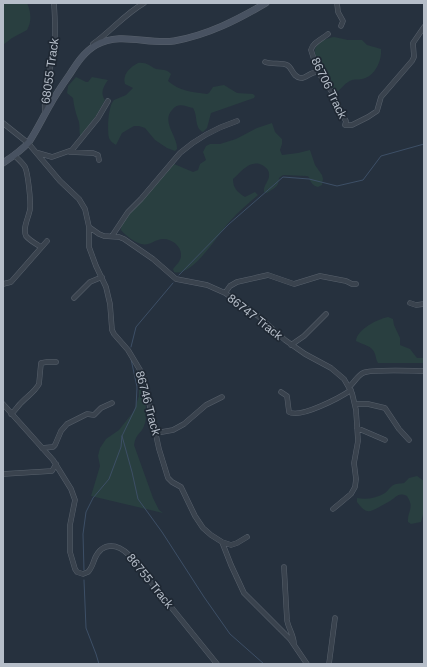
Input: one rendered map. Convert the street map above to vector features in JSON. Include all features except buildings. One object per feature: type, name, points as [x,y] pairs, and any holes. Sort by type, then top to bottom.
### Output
[{"type":"street","name":"68055 Track","points":[[45,114],[45,95],[54,47],[54,3]]},
{"type":"street","points":[[3,163],[28,143],[60,88],[87,51],[109,32],[124,16],[144,3]]},
{"type":"street","points":[[87,51],[98,44],[123,38],[164,42],[203,34],[231,23],[266,3]]},
{"type":"street","points":[[337,3],[338,12],[342,21],[341,26]]},
{"type":"street","name":"86706 Track","points":[[328,34],[311,48],[311,50],[318,72],[334,95],[346,121],[345,125],[352,125],[377,111],[381,97],[412,61],[414,57],[413,43],[424,27]]},
{"type":"street","points":[[265,62],[287,65],[296,77],[301,78],[312,72],[318,72]]},
{"type":"street","points":[[70,152],[98,118],[108,101]]},
{"type":"street","points":[[112,236],[128,212],[187,146],[221,126],[237,121]]},
{"type":"street","points":[[3,123],[28,143],[60,181],[80,199],[85,209],[89,227]]},
{"type":"street","points":[[36,152],[52,157],[70,152],[93,153],[98,155],[98,160]]},
{"type":"street","points":[[14,155],[24,166],[27,176],[31,208],[25,227],[26,237],[41,247]]},
{"type":"street","name":"86747 Track","points":[[89,227],[99,234],[119,236],[153,259],[176,279],[207,285],[225,293],[251,310],[291,344],[305,354],[331,368],[344,380],[350,388],[356,404],[358,445],[354,463],[356,476],[355,487],[346,499],[333,509]]},
{"type":"street","name":"86746 Track","points":[[89,227],[89,247],[102,277],[110,304],[112,330],[128,350],[140,369],[160,453],[168,478],[182,489],[190,508],[203,528],[222,542]]},
{"type":"street","points":[[3,284],[11,282],[47,240]]},
{"type":"street","points":[[225,293],[232,284],[242,280],[268,275],[294,284],[320,276],[356,284]]},
{"type":"street","points":[[74,298],[90,282],[102,277]]},
{"type":"street","points":[[410,303],[416,305],[424,304]]},
{"type":"street","points":[[291,344],[304,336],[326,314]]},
{"type":"street","points":[[11,414],[18,405],[38,387],[41,363],[56,362]]},
{"type":"street","points":[[281,392],[287,396],[290,413],[294,413],[317,408],[335,400],[350,388],[358,377],[365,372],[424,371]]},
{"type":"street","points":[[156,433],[172,430],[188,422],[206,405],[222,397]]},
{"type":"street","points":[[42,448],[53,447],[61,430],[67,424],[87,414],[94,415],[100,408],[112,403]]},
{"type":"street","name":"86755 Track","points":[[3,404],[56,464],[74,495],[74,505],[70,525],[70,544],[71,559],[77,572],[83,574],[88,572],[98,552],[107,546],[112,545],[123,549],[217,664]]},
{"type":"street","points":[[356,404],[368,404],[386,408],[399,429],[409,440]]},
{"type":"street","points":[[357,428],[385,440]]},
{"type":"street","points":[[3,474],[52,471],[56,464]]},
{"type":"street","points":[[222,542],[234,544],[247,537]]},
{"type":"street","points":[[222,542],[244,593],[294,644],[307,664]]},
{"type":"street","points":[[284,567],[287,620],[294,644]]},
{"type":"street","points":[[329,664],[334,618]]},
{"type":"green space","points":[[3,3],[27,3],[30,23],[27,30],[3,45]]},
{"type":"green space","points":[[334,37],[348,40],[362,40],[367,45],[381,49],[379,64],[374,72],[366,78],[350,81],[337,92],[332,89],[322,73],[315,51],[319,43],[328,38]]},
{"type":"green space","points":[[138,63],[168,71],[171,74],[168,81],[177,87],[196,93],[207,94],[213,87],[224,85],[237,93],[253,94],[255,96],[254,98],[211,113],[207,128],[203,132],[198,128],[193,108],[179,105],[174,108],[168,119],[177,144],[177,149],[175,151],[167,148],[155,140],[145,128],[139,126],[134,126],[122,133],[116,145],[110,140],[108,134],[110,107],[114,100],[126,95],[133,88],[125,84],[124,81],[126,74]]},
{"type":"green space","points":[[76,77],[86,82],[88,82],[92,77],[108,80],[103,90],[105,100],[96,116],[81,136],[73,98],[67,93],[68,86]]},
{"type":"green space","points":[[272,123],[275,132],[282,139],[280,150],[282,155],[310,150],[315,165],[322,175],[322,185],[318,187],[315,186],[307,176],[283,175],[279,178],[276,187],[267,193],[264,192],[264,190],[269,176],[267,169],[258,164],[246,167],[233,179],[235,187],[245,197],[255,192],[258,195],[231,220],[197,261],[189,268],[181,272],[174,272],[173,269],[181,258],[180,249],[175,243],[162,239],[147,244],[141,244],[135,242],[121,230],[127,216],[172,165],[174,164],[193,172],[198,170],[200,164],[206,160],[203,152],[206,146],[210,144],[220,144],[236,139],[257,128]]},
{"type":"green space","points":[[388,317],[393,319],[400,338],[400,345],[410,349],[417,358],[424,358],[424,363],[378,363],[372,349],[356,341],[360,332],[369,325]]},
{"type":"green space","points":[[140,378],[143,388],[146,415],[144,426],[137,436],[134,445],[153,498],[159,510],[163,513],[91,496],[100,466],[98,456],[100,448],[106,439],[119,430],[134,411],[139,396]]},
{"type":"green space","points":[[417,476],[424,481],[424,511],[421,522],[411,524],[408,522],[411,507],[407,496],[404,495],[398,496],[371,511],[363,509],[357,502],[357,498],[368,499],[379,496],[385,493],[393,485],[404,483],[409,478]]},
{"type":"waterway","points":[[179,275],[229,224],[283,177],[309,179],[337,186],[363,180],[381,156],[424,144]]},
{"type":"waterway","points":[[131,347],[136,327],[173,283]]},
{"type":"waterway","points":[[84,570],[83,534],[86,512],[93,498],[109,479],[121,447],[122,436],[136,407],[137,387],[131,359]]},
{"type":"waterway","points":[[122,436],[138,499],[162,532],[230,634],[264,664]]},
{"type":"waterway","points":[[84,580],[86,628],[99,664]]}]
